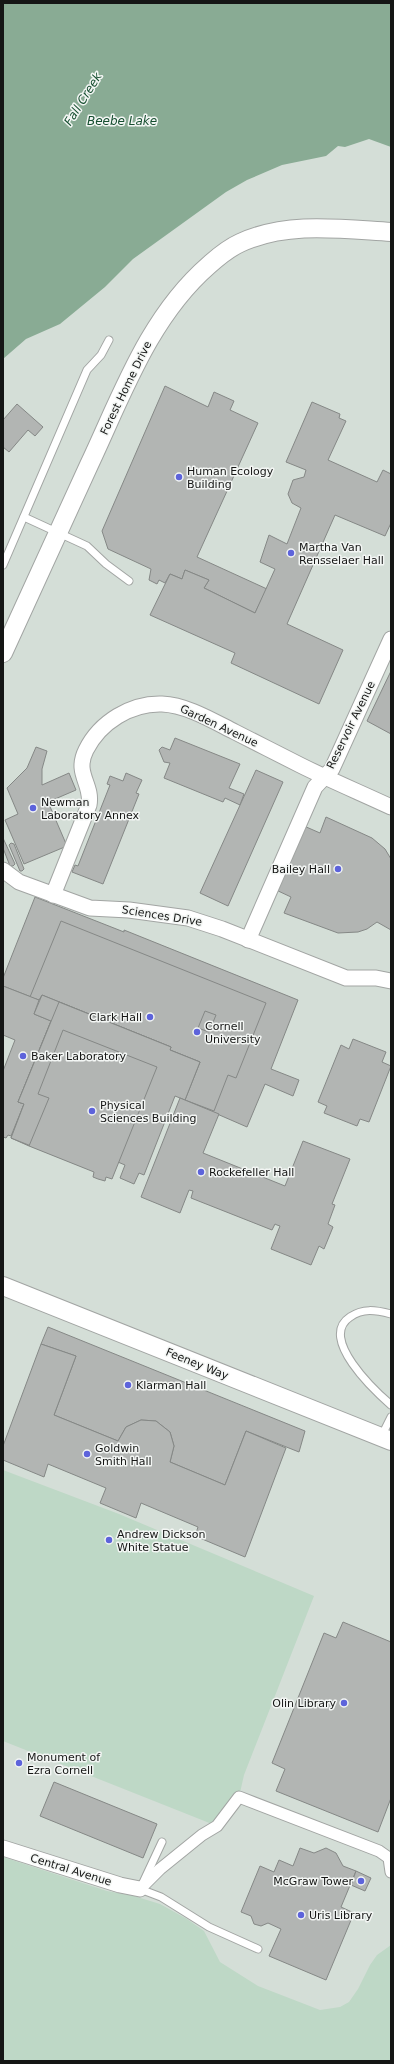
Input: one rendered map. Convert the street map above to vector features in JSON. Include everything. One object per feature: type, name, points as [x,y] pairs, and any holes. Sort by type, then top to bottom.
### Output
[{"type":"street","name":"Forest Home Drive","points":[[3,653],[131,372],[172,305],[203,270],[221,255],[239,243],[278,231],[322,228],[391,232]]},
{"type":"street","name":"Reservoir Avenue","points":[[248,940],[315,787],[332,769],[391,639]]},
{"type":"street","name":"Garden Avenue","points":[[53,895],[89,806],[89,794],[81,770],[81,764],[86,750],[106,725],[129,710],[145,705],[164,704],[189,711],[323,777],[391,808]]},
{"type":"street","name":"Sciences Drive","points":[[3,870],[19,882],[95,909],[109,908],[188,918],[346,978],[376,978],[391,981]]},
{"type":"street","name":"Feeney Way","points":[[3,1286],[386,1439]]},
{"type":"street","points":[[140,1889],[160,1869],[202,1835],[217,1826],[239,1797],[379,1851],[388,1858],[391,1872]]},
{"type":"street","name":"Central Avenue","points":[[3,1848],[120,1885],[140,1889]]},
{"type":"lane","points":[[3,565],[88,370],[101,356],[110,340]]},
{"type":"lane","points":[[24,517],[87,546],[106,564],[129,581]]},
{"type":"lane","points":[[391,1314],[366,1310],[357,1312],[347,1319],[342,1328],[341,1338],[346,1354],[359,1374],[391,1405]]},
{"type":"lane","points":[[386,1439],[391,1417]]},
{"type":"lane","points":[[162,1842],[140,1889],[161,1897],[209,1927],[258,1949]]},
{"type":"shaded area","name":"Cornell University","points":[[3,3],[391,3],[391,2061],[3,2061]]},
{"type":"shaded area","points":[[3,1470],[119,1514],[314,1596],[244,1775],[239,1797],[217,1826],[3,1741]]},
{"type":"shaded area","points":[[3,1857],[107,1891],[134,1896],[160,1904],[187,1919],[204,1931],[220,1962],[258,1986],[320,2010],[340,2007],[349,2002],[377,1955],[391,1945],[391,2061],[3,2061]]},
{"type":"water","name":"Beebe Lake","points":[[3,3],[391,3],[391,147],[369,139],[345,147],[338,146],[326,156],[282,165],[247,180],[226,192],[133,259],[105,287],[60,324],[26,339],[3,359]]},
{"type":"building","name":"Human Ecology Building","points":[[165,386],[208,407],[214,392],[234,401],[230,410],[258,423],[197,557],[267,589],[255,613],[204,588],[209,580],[185,570],[182,579],[170,574],[165,583],[159,580],[157,584],[149,580],[151,569],[108,549],[102,531]]},
{"type":"building","name":"Martha Van Rensselaer Hall","points":[[312,402],[340,414],[339,418],[346,421],[328,460],[377,482],[383,470],[391,474],[391,523],[385,536],[335,515],[287,624],[343,650],[319,704],[231,663],[235,653],[150,615],[170,574],[182,579],[185,570],[209,580],[204,588],[255,613],[275,569],[260,562],[269,535],[287,544],[301,508],[292,503],[288,494],[293,480],[304,477],[306,470],[286,462]]},
{"type":"building","points":[[17,404],[43,427],[35,436],[28,430],[9,452],[3,447],[3,420]]},
{"type":"building","points":[[391,671],[391,734],[367,721]]},
{"type":"building","points":[[175,738],[240,764],[229,788],[244,794],[240,805],[225,798],[223,802],[164,778],[170,763],[164,762],[159,750],[162,747],[170,750]]},
{"type":"building","name":"Newman Laboratory Annex","points":[[36,747],[47,751],[42,769],[42,785],[69,773],[76,790],[48,802],[67,846],[24,864],[5,820],[18,814],[7,788],[27,768]]},
{"type":"building","points":[[256,770],[283,782],[228,906],[200,893]]},
{"type":"building","points":[[126,773],[142,780],[136,793],[139,794],[103,884],[72,872],[75,865],[78,866],[110,785],[107,784],[110,776],[123,781]]},
{"type":"building","name":"Bailey Hall","points":[[326,817],[372,838],[385,849],[391,859],[391,930],[377,922],[367,929],[358,932],[338,933],[284,913],[291,897],[274,889],[304,826],[320,833]]},
{"type":"building","points":[[3,838],[15,864],[13,866],[10,866],[3,848]]},
{"type":"building","points":[[11,843],[14,844],[24,869],[22,871],[20,871],[9,845]]},
{"type":"building","name":"Clark Hall","points":[[35,897],[124,932],[124,930],[298,1000],[271,1069],[299,1080],[293,1096],[265,1084],[247,1127],[185,1100],[200,1062],[170,1050],[171,1047],[42,995],[39,1000],[3,986],[3,978]]},
{"type":"building","name":"Clark Hall","points":[[61,921],[266,1003],[236,1078],[228,1075],[214,1111],[185,1100],[200,1062],[170,1050],[171,1047],[42,995],[39,1000],[30,997]],"holes":[[[205,1011],[216,1015],[209,1032],[198,1028]]]},
{"type":"building","name":"Baker Laboratory","points":[[3,986],[39,1000],[34,1014],[51,1021],[18,1102],[24,1104],[11,1136],[8,1135],[6,1138],[3,1137],[3,1071],[15,1040],[3,1035]]},
{"type":"building","points":[[42,995],[171,1047],[170,1050],[200,1062],[190,1085],[173,1078],[171,1084],[160,1079],[161,1075],[159,1075],[145,1108],[135,1123],[157,1067],[63,1030],[38,1094],[49,1098],[29,1146],[11,1138],[24,1104],[18,1102],[51,1021],[34,1014]]},
{"type":"building","points":[[59,1002],[171,1047],[170,1050],[200,1062],[185,1100],[175,1096],[144,1175],[139,1173],[134,1184],[120,1178],[125,1165],[106,1157],[100,1166],[88,1162],[86,1168],[11,1138],[24,1104],[18,1102]]},
{"type":"building","name":"Physical Sciences Building","points":[[63,1030],[157,1067],[112,1179],[106,1177],[105,1181],[98,1179],[93,1177],[94,1172],[29,1146],[49,1098],[38,1094]]},
{"type":"building","points":[[353,1039],[386,1052],[382,1062],[391,1066],[369,1122],[360,1119],[357,1126],[324,1113],[327,1106],[318,1102],[341,1045],[349,1049]]},
{"type":"building","name":"Rockefeller Hall","points":[[180,1098],[219,1114],[203,1153],[285,1186],[303,1141],[350,1159],[332,1204],[335,1205],[328,1224],[333,1227],[324,1249],[319,1246],[311,1265],[271,1249],[280,1226],[275,1224],[272,1230],[191,1198],[193,1191],[189,1190],[180,1213],[141,1197]]},
{"type":"building","name":"Klarman Hall","points":[[48,1327],[305,1431],[299,1452],[246,1431],[225,1485],[170,1462],[174,1446],[170,1432],[156,1421],[141,1420],[126,1427],[118,1441],[54,1415],[76,1356],[41,1344]]},
{"type":"building","name":"Goldwin Smith Hall","points":[[41,1344],[76,1356],[54,1415],[118,1441],[126,1427],[141,1420],[156,1421],[170,1432],[174,1446],[170,1462],[225,1485],[246,1431],[286,1448],[245,1557],[195,1536],[198,1527],[141,1503],[136,1518],[100,1503],[106,1488],[48,1464],[44,1477],[3,1460],[3,1446]]},
{"type":"building","name":"Olin Library","points":[[343,1622],[391,1642],[391,1798],[378,1832],[276,1791],[285,1769],[272,1763],[324,1633],[336,1638]]},
{"type":"building","points":[[54,1782],[157,1824],[143,1858],[40,1816]]},
{"type":"building","name":"Uris Library","points":[[300,1848],[314,1853],[326,1848],[336,1853],[343,1866],[356,1871],[341,1907],[354,1913],[326,1980],[269,1956],[281,1929],[268,1923],[261,1926],[254,1924],[251,1916],[241,1912],[260,1866],[274,1872],[279,1860],[293,1866]]},
{"type":"building","name":"McGraw Tower","points":[[356,1871],[371,1878],[365,1891],[351,1885]]},
{"type":"place","name":"Human Ecology Building","points":[[179,477]]},
{"type":"place","name":"Martha Van Rensselaer Hall","points":[[291,553]]},
{"type":"place","name":"Newman Laboratory Annex","points":[[33,808]]},
{"type":"place","name":"Bailey Hall","points":[[338,869]]},
{"type":"place","name":"Clark Hall","points":[[150,1017]]},
{"type":"place","name":"Cornell University","points":[[197,1032]]},
{"type":"place","name":"Baker Laboratory","points":[[23,1056]]},
{"type":"place","name":"Physical Sciences Building","points":[[92,1111]]},
{"type":"place","name":"Rockefeller Hall","points":[[201,1172]]},
{"type":"place","name":"Klarman Hall","points":[[128,1385]]},
{"type":"place","name":"Goldwin Smith Hall","points":[[87,1454]]},
{"type":"place","name":"Andrew Dickson White Statue","points":[[109,1540]]},
{"type":"place","name":"Olin Library","points":[[344,1703]]},
{"type":"place","name":"Monument of Ezra Cornell","points":[[19,1763]]},
{"type":"place","name":"McGraw Tower","points":[[361,1881]]},
{"type":"place","name":"Uris Library","points":[[301,1915]]},
{"type":"water label","name":"Fall Creek","points":[[83,99]]}]
